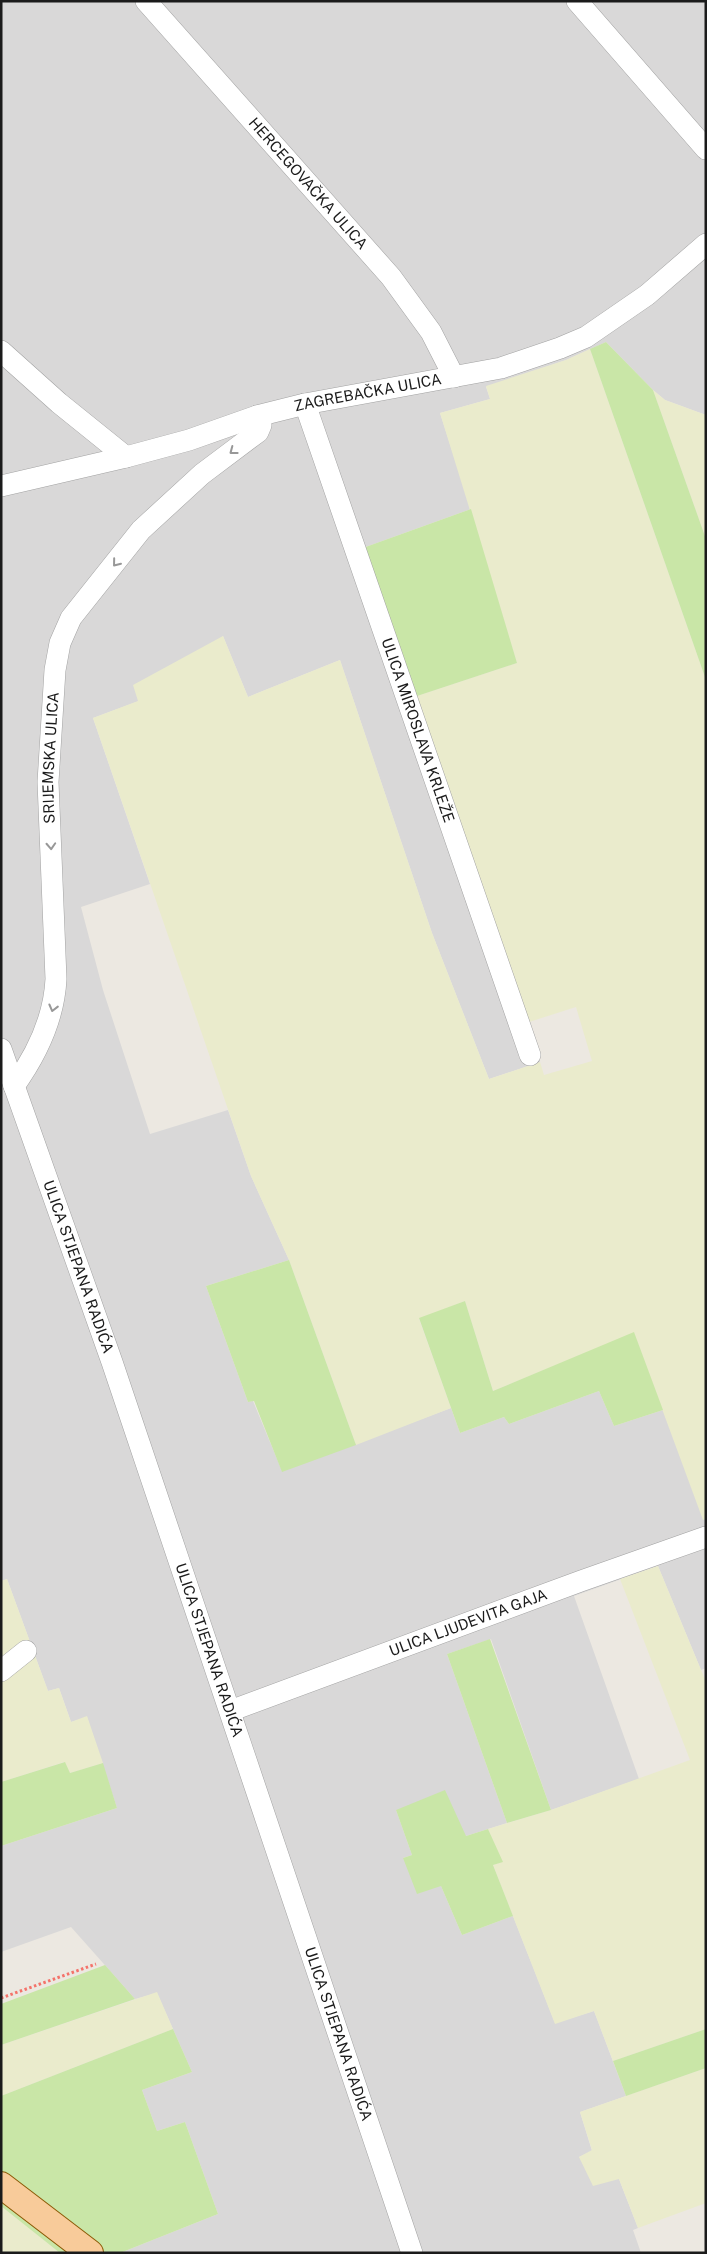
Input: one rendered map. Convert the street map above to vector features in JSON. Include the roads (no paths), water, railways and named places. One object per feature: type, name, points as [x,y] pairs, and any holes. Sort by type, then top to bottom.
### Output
[{"type":"main road","points":[[1,2185],[90,2253]]},
{"type":"street","name":"HERCEGOVAČKA ULICA","points":[[146,1],[391,277],[431,332],[454,376]]},
{"type":"street","points":[[577,1],[706,149]]},
{"type":"street","name":"ZAGREBAČKA ULICA","points":[[1,486],[126,457],[188,440],[257,416],[305,404],[501,368],[586,337],[648,295],[706,244]]},
{"type":"street","points":[[1,350],[59,403],[126,457]]},
{"type":"street","name":"ULICA MIROSLAVA KRLEŽE","points":[[305,404],[530,1055]]},
{"type":"street","name":"SRIJEMSKA ULICA","points":[[14,1086],[38,1047],[55,1004],[56,979],[48,782],[55,670],[60,642],[72,618],[142,530],[202,474],[258,432],[261,425],[257,416]]},
{"type":"street","points":[[188,440],[195,449],[202,474]]},
{"type":"street","name":"ULICA STJEPANA RADIĆA","points":[[1,1049],[112,1362],[412,2253]]},
{"type":"street","name":"ULICA LJUDEVITA GAJA","points":[[230,1711],[581,1581],[706,1538]]},
{"type":"street","points":[[1,1671],[26,1651]]}]
